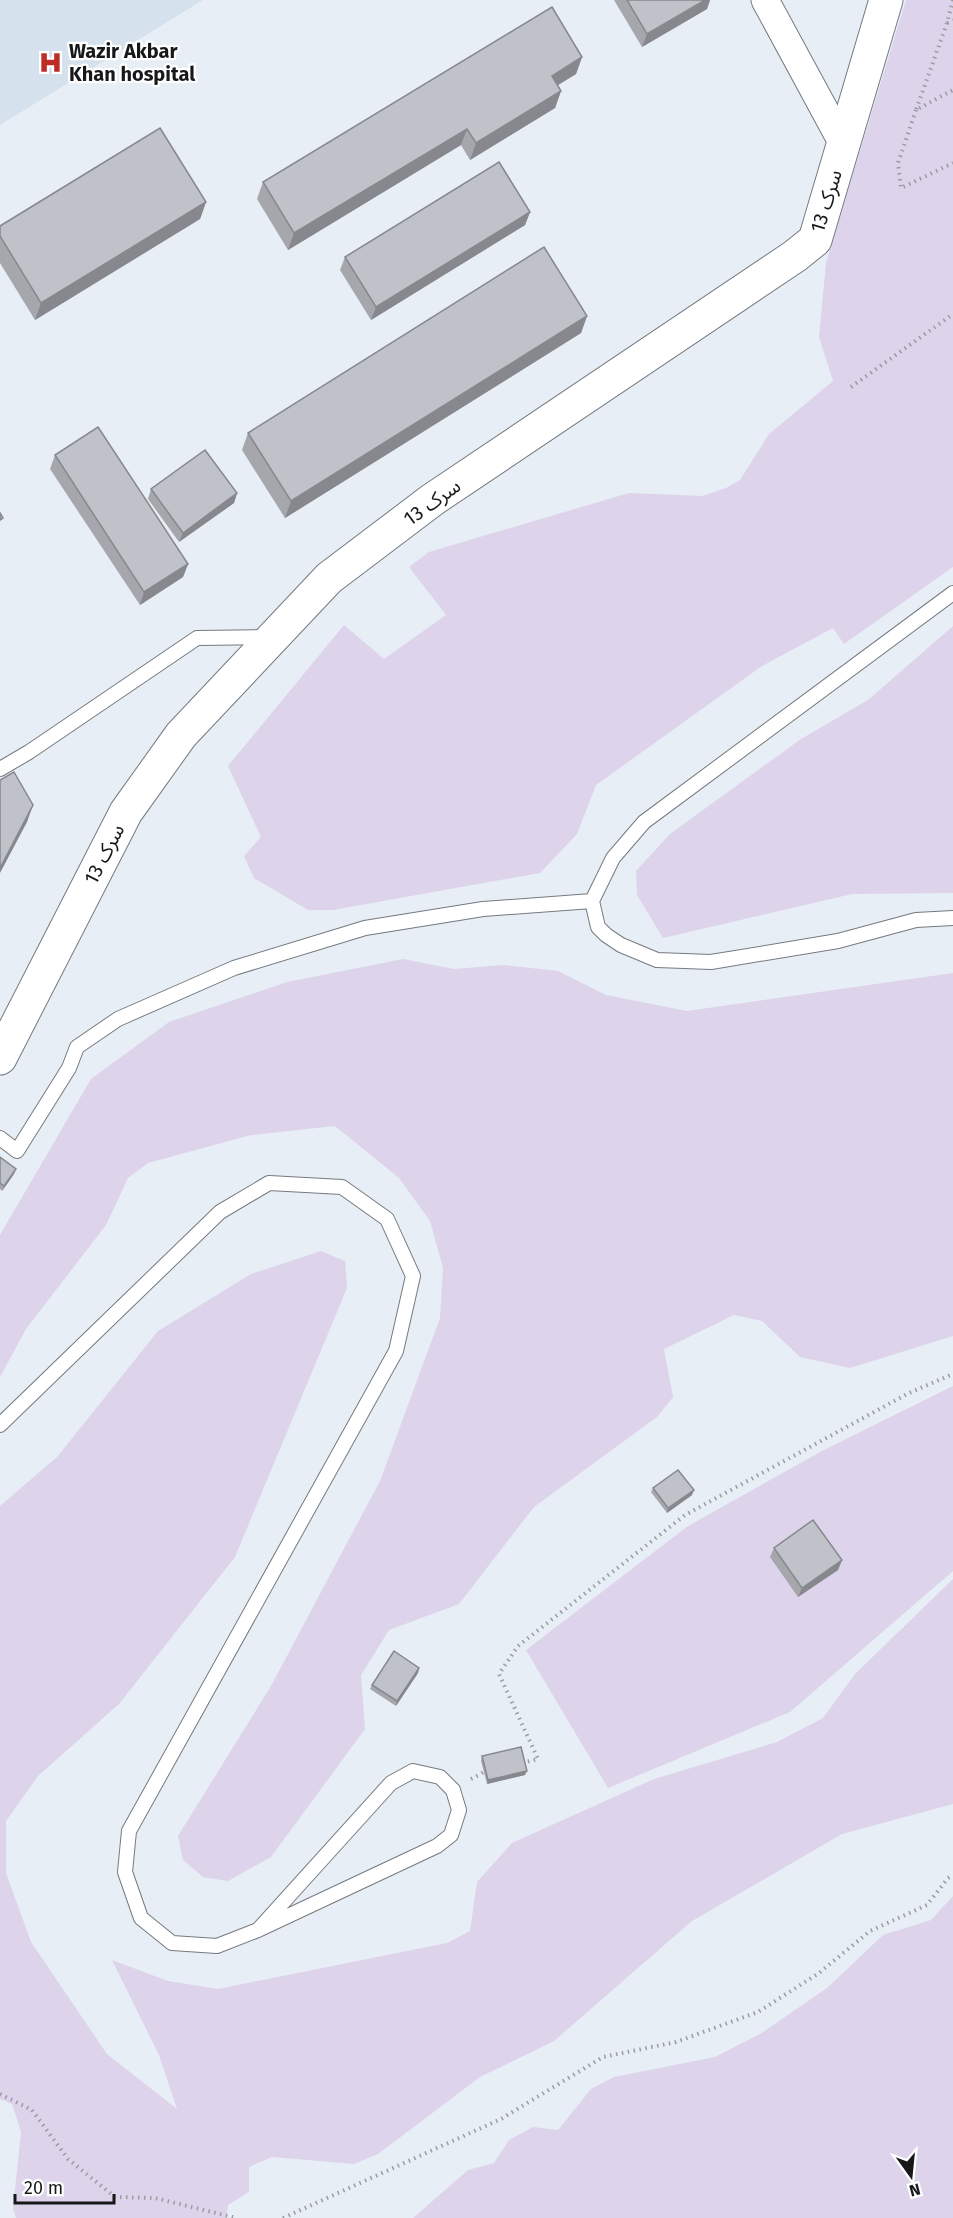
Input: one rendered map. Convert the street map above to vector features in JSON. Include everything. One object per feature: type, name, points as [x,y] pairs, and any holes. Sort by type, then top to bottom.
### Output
[{"type":"street","points":[[765,0],[843,144]]},
{"type":"street","name":"سرک 13","points":[[0,1058],[126,812],[181,735],[329,578],[432,500],[795,256],[815,240],[886,0]]},
{"type":"lane","points":[[953,593],[644,822],[613,858],[592,901],[598,927],[606,935],[621,945],[657,960],[711,962],[838,941],[916,920],[953,918]]},
{"type":"lane","points":[[0,769],[29,752],[197,638],[273,636]]},
{"type":"lane","points":[[0,1138],[17,1151],[69,1068],[77,1047],[118,1019],[234,968],[365,928],[483,909],[592,901]]},
{"type":"lane","points":[[0,1425],[220,1212],[269,1183],[342,1187],[387,1219],[413,1276],[396,1352],[129,1831],[125,1872],[141,1918],[172,1943],[217,1946],[258,1930],[437,1846],[451,1835],[459,1810],[453,1790],[441,1777],[413,1771],[391,1783],[258,1930]]},
{"type":"path","points":[[953,0],[898,163],[902,188],[953,163]]},
{"type":"path","points":[[947,23],[953,20]]},
{"type":"path","points":[[916,110],[953,90]]},
{"type":"path","points":[[851,387],[953,314]]},
{"type":"path","points":[[522,1763],[538,1759],[499,1674],[518,1646],[685,1515],[909,1393],[953,1374]]},
{"type":"path","points":[[283,2218],[501,2119],[603,2057],[676,2042],[758,2012],[819,1973],[870,1931],[927,1905],[948,1878],[953,1875]]},
{"type":"path","points":[[0,2094],[32,2110],[68,2159],[115,2198],[155,2198],[237,2218]]},
{"type":"shaded area","name":"Wazir Akbar Khan hospital","points":[[0,0],[203,0],[0,125]]},
{"type":"shaded area","points":[[906,0],[953,0],[953,567],[844,644],[833,628],[762,666],[596,785],[577,834],[540,873],[333,910],[308,910],[254,878],[244,856],[261,837],[228,766],[344,625],[384,659],[446,615],[409,567],[429,552],[629,493],[702,496],[726,488],[740,480],[769,434],[833,381],[819,337],[826,263]]},
{"type":"shaded area","points":[[953,626],[953,893],[852,894],[663,938],[637,895],[636,871],[670,834],[801,739],[868,700]]},
{"type":"shaded area","points":[[403,959],[454,969],[503,965],[558,971],[606,995],[687,1011],[953,973],[953,1336],[850,1368],[800,1357],[762,1321],[734,1315],[664,1349],[673,1397],[657,1417],[534,1507],[459,1604],[389,1630],[361,1675],[365,1729],[271,1857],[228,1881],[203,1877],[183,1860],[178,1836],[271,1686],[380,1481],[440,1318],[443,1268],[430,1221],[399,1178],[335,1126],[251,1135],[148,1163],[128,1178],[106,1225],[26,1329],[0,1377],[0,1235],[91,1079],[169,1022],[287,982]]},
{"type":"shaded area","points":[[321,1251],[345,1261],[347,1288],[235,1557],[119,1704],[38,1776],[6,1821],[6,1873],[31,1942],[107,2054],[177,2109],[159,2055],[112,1960],[168,1981],[218,1989],[447,1943],[470,1931],[477,1882],[512,1843],[654,1779],[777,1742],[823,1718],[855,1674],[953,1579],[953,1804],[842,1834],[692,1921],[554,2041],[480,2077],[378,2154],[354,2164],[272,2157],[249,2167],[249,2192],[228,2205],[226,2218],[16,2218],[13,2208],[21,2132],[12,2104],[0,2099],[0,1506],[57,1457],[158,1331],[251,1274]]},
{"type":"shaded area","points":[[953,1386],[953,1571],[790,1712],[608,1788],[526,1650],[688,1526],[822,1451]]},
{"type":"shaded area","points":[[953,1896],[953,2218],[413,2218],[468,2170],[494,2163],[509,2140],[533,2127],[558,2130],[591,2089],[614,2077],[715,2057],[760,2034],[827,1988],[883,1935],[931,1920]]},
{"type":"building","points":[[627,0],[705,0],[647,34]]},
{"type":"building","points":[[552,7],[582,57],[552,76],[561,91],[476,143],[467,129],[294,233],[263,182]]},
{"type":"building","points":[[160,128],[206,202],[41,303],[0,236],[0,226]]},
{"type":"building","points":[[499,162],[530,212],[376,307],[345,257]]},
{"type":"building","points":[[544,247],[587,316],[291,501],[248,433]]},
{"type":"building","points":[[98,427],[188,564],[144,592],[55,455]]},
{"type":"building","points":[[205,450],[237,493],[183,533],[151,489]]},
{"type":"building","points":[[14,772],[33,805],[0,868],[0,780]]},
{"type":"building","points":[[0,1157],[16,1169],[4,1186],[0,1183]]},
{"type":"building","points":[[678,1470],[694,1490],[668,1508],[653,1488]]},
{"type":"building","points":[[813,1520],[842,1560],[802,1588],[774,1548]]},
{"type":"building","points":[[394,1651],[419,1668],[397,1701],[372,1685]]},
{"type":"building","points":[[521,1747],[527,1771],[488,1780],[482,1756]]},
{"type":"place","name":"Wazir Akbar Khan hospital","points":[[51,62]]}]
